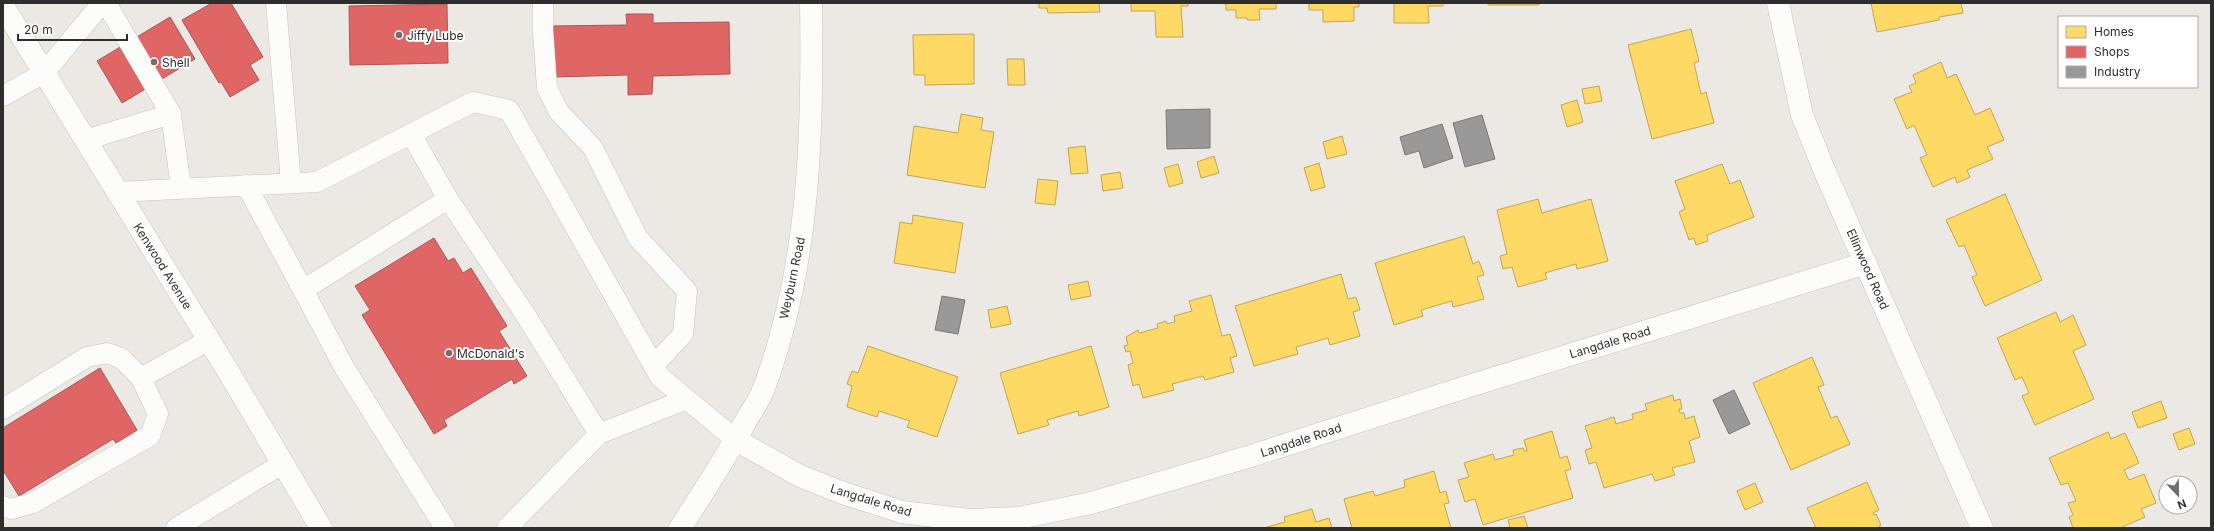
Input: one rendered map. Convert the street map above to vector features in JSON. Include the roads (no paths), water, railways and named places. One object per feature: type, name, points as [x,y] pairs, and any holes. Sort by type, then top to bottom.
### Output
[{"type":"street","name":"Weyburn Road","points":[[680,528],[736,440],[764,389],[791,296],[808,194],[812,86],[811,3]]},
{"type":"street","name":"Ellinwood Road","points":[[1778,3],[1802,115],[1982,528]]},
{"type":"street","name":"Kenwood Avenue","points":[[3,6],[209,340],[321,528]]},
{"type":"street","name":"Langdale Road","points":[[736,440],[800,476],[902,512],[969,520],[1019,518],[1091,503],[1243,458],[1473,384],[1866,263]]},
{"type":"lane","points":[[3,96],[44,73],[102,3]]},
{"type":"lane","points":[[106,3],[171,114],[182,188]]},
{"type":"lane","points":[[276,3],[292,183]]},
{"type":"lane","points":[[543,3],[543,31],[547,88],[559,112],[593,148],[638,238],[688,291],[683,334],[654,365]]},
{"type":"lane","points":[[117,192],[317,182],[473,102],[509,110],[660,377],[736,440]]},
{"type":"lane","points":[[85,140],[171,114]]},
{"type":"lane","points":[[411,134],[448,199],[525,314],[599,434]]},
{"type":"lane","points":[[246,185],[344,367],[446,528]]},
{"type":"lane","points":[[303,290],[448,199]]},
{"type":"lane","points":[[141,378],[209,340]]},
{"type":"lane","points":[[3,409],[87,357],[107,353],[121,358],[141,378],[158,414],[150,436],[33,503],[11,508],[3,506]]},
{"type":"lane","points":[[507,528],[599,434],[687,399]]},
{"type":"lane","points":[[176,528],[282,464]]},
{"type":"place","name":"Jiffy Lube","points":[[399,35]]},
{"type":"place","name":"Shell","points":[[154,62]]},
{"type":"place","name":"McDonald's","points":[[449,353]]}]
